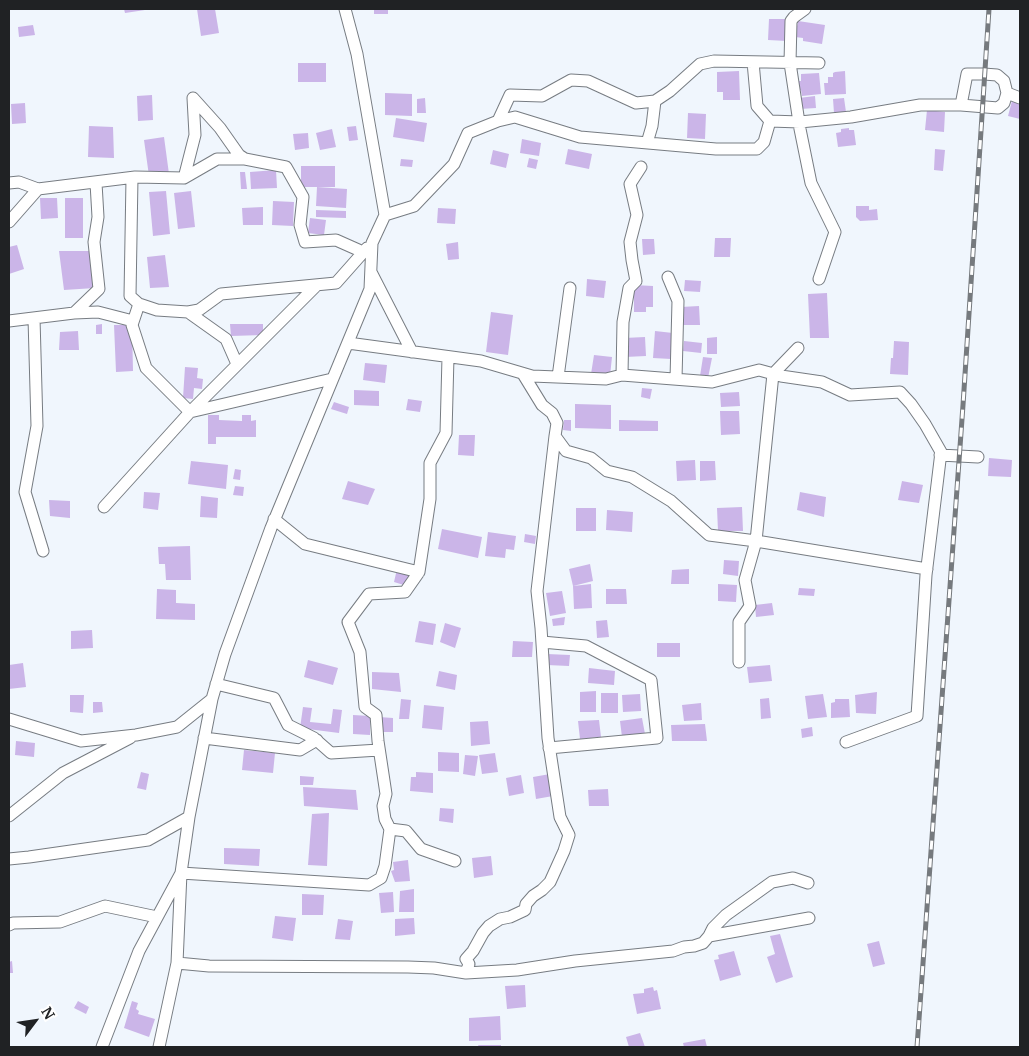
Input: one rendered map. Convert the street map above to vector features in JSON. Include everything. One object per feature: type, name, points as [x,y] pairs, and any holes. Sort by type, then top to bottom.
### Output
[{"type":"street","points":[[132,178],[130,296],[139,304],[157,310],[188,312],[199,310],[221,294],[336,283],[372,243],[385,215],[357,54],[345,9]]},
{"type":"street","points":[[805,9],[791,21],[790,63],[811,182],[835,232],[819,279]]},
{"type":"street","points":[[498,121],[510,95],[542,96],[571,80],[588,81],[636,103],[655,101],[670,91],[700,64],[714,61],[819,63]]},
{"type":"street","points":[[753,62],[757,106],[770,121],[800,122],[851,117],[920,105],[961,105],[998,108],[1004,104],[1006,93],[1004,81],[997,75],[967,74],[961,105]]},
{"type":"street","points":[[1006,93],[1020,98]]},
{"type":"street","points":[[184,178],[195,135],[193,98],[220,128],[239,155],[245,159]]},
{"type":"street","points":[[648,143],[655,101]]},
{"type":"street","points":[[385,215],[414,206],[454,164],[468,133],[498,121],[515,117],[580,136],[716,150],[757,149],[764,142],[770,121]]},
{"type":"street","points":[[9,183],[19,182],[38,189],[132,178],[184,178],[217,159],[245,159],[286,167],[302,197],[300,226],[305,242],[336,240],[363,252]]},
{"type":"street","points":[[622,375],[623,322],[629,288],[636,281],[630,242],[637,215],[630,184],[641,167]]},
{"type":"street","points":[[74,313],[99,289],[94,242],[98,217],[96,183]]},
{"type":"street","points":[[9,222],[38,189]]},
{"type":"street","points":[[159,1047],[177,963],[181,873],[189,817],[212,699],[228,645],[274,519],[370,289],[372,243]]},
{"type":"street","points":[[370,270],[412,352]]},
{"type":"street","points":[[668,277],[678,301],[676,379]]},
{"type":"street","points":[[104,507],[190,412],[316,286]]},
{"type":"street","points":[[558,377],[570,288]]},
{"type":"street","points":[[139,304],[132,325],[146,368],[190,412]]},
{"type":"street","points":[[9,321],[98,312],[133,321]]},
{"type":"street","points":[[188,312],[226,339],[237,364]]},
{"type":"street","points":[[34,318],[37,426],[25,492],[43,550]]},
{"type":"street","points":[[348,343],[481,361],[532,376],[606,379],[622,375],[712,382],[759,370],[822,382],[850,395],[900,392],[925,424],[941,452],[927,569],[917,716],[846,742]]},
{"type":"street","points":[[739,662],[739,622],[750,606],[745,580],[756,541],[773,374],[798,348]]},
{"type":"street","points":[[181,873],[369,885],[381,878],[385,866],[390,829],[385,819],[383,806],[386,794],[376,715],[365,707],[360,652],[348,622],[369,594],[405,592],[419,572],[430,499],[430,462],[446,433],[448,357]]},
{"type":"street","points":[[466,973],[469,964],[466,959],[479,943],[483,933],[489,926],[500,919],[525,910],[526,904],[533,896],[550,882],[569,835],[560,817],[549,748],[537,591],[556,423],[552,413],[542,405],[523,374]]},
{"type":"street","points":[[190,412],[332,379]]},
{"type":"street","points":[[555,436],[566,451],[591,458],[607,471],[632,477],[671,501],[709,535],[927,569]]},
{"type":"street","points":[[940,455],[978,457]]},
{"type":"street","points":[[274,519],[306,544],[419,572]]},
{"type":"street","points":[[542,642],[586,646],[651,680],[657,738],[549,748]]},
{"type":"street","points":[[216,684],[274,698],[288,725],[317,740],[331,753],[379,750]]},
{"type":"street","points":[[9,720],[81,741],[136,735],[177,727],[212,699]]},
{"type":"street","points":[[9,816],[63,773],[136,735]]},
{"type":"street","points":[[204,738],[300,750],[317,740]]},
{"type":"street","points":[[9,859],[30,858],[148,840],[189,817]]},
{"type":"street","points":[[390,829],[406,830],[420,849],[455,861]]},
{"type":"street","points":[[102,1047],[139,950],[181,873]]},
{"type":"street","points":[[177,963],[209,966],[408,967],[434,968],[466,973],[517,970],[575,961],[660,953],[703,943],[713,928],[726,915],[772,882],[793,878],[808,884]]},
{"type":"street","points":[[9,925],[13,923],[60,922],[105,906],[157,917]]},
{"type":"street","points":[[709,936],[808,918]]},
{"type":"building","points":[[124,9],[145,9],[145,10],[125,13]]},
{"type":"building","points":[[197,9],[215,9],[219,33],[201,36]]},
{"type":"building","points":[[374,9],[388,9],[388,14],[374,14]]},
{"type":"building","points":[[769,19],[788,19],[787,41],[768,40]]},
{"type":"building","points":[[798,21],[825,25],[822,44],[803,41],[803,38],[795,37]]},
{"type":"building","points":[[33,25],[35,35],[19,37],[18,27]]},
{"type":"building","points":[[298,63],[326,63],[326,82],[298,82]]},
{"type":"building","points":[[739,71],[740,100],[723,100],[723,92],[717,92],[717,72]]},
{"type":"building","points":[[845,71],[846,94],[825,95],[824,83],[828,83],[828,77],[833,77],[835,72]]},
{"type":"building","points":[[819,73],[821,94],[802,96],[801,90],[798,91],[797,81],[801,81],[801,74]]},
{"type":"building","points":[[385,93],[412,94],[412,116],[385,115]]},
{"type":"building","points":[[152,95],[153,120],[138,121],[137,96]]},
{"type":"building","points":[[815,96],[816,108],[800,109],[799,98]]},
{"type":"building","points":[[425,98],[426,113],[417,113],[417,99]]},
{"type":"building","points":[[844,98],[846,112],[834,113],[833,99]]},
{"type":"building","points":[[1012,101],[1020,103],[1020,119],[1008,116]]},
{"type":"building","points":[[25,103],[26,123],[12,124],[11,104]]},
{"type":"building","points":[[927,110],[945,112],[944,132],[925,130]]},
{"type":"building","points":[[688,113],[706,114],[705,139],[687,138]]},
{"type":"building","points":[[396,118],[427,123],[424,142],[393,137]]},
{"type":"building","points":[[89,126],[113,127],[114,158],[88,157]]},
{"type":"building","points":[[356,126],[358,140],[349,141],[347,127]]},
{"type":"building","points":[[849,128],[849,130],[854,130],[856,145],[838,147],[836,133],[841,132],[841,129]]},
{"type":"building","points":[[332,129],[336,147],[320,150],[316,133]]},
{"type":"building","points":[[308,133],[309,148],[295,150],[293,134]]},
{"type":"building","points":[[164,137],[169,174],[149,176],[144,140]]},
{"type":"building","points":[[522,139],[541,143],[539,156],[520,153]]},
{"type":"building","points":[[568,149],[592,154],[589,169],[565,164]]},
{"type":"building","points":[[935,149],[945,150],[943,171],[934,170]]},
{"type":"building","points":[[493,150],[509,154],[506,168],[490,164]]},
{"type":"building","points":[[529,158],[538,160],[536,169],[527,167]]},
{"type":"building","points":[[401,159],[413,160],[412,167],[400,166]]},
{"type":"building","points":[[301,166],[335,166],[335,187],[301,187]]},
{"type":"building","points":[[276,170],[277,188],[251,189],[250,172]]},
{"type":"building","points":[[240,172],[245,172],[247,189],[241,189]]},
{"type":"building","points":[[317,187],[347,189],[346,208],[316,206]]},
{"type":"building","points":[[166,191],[170,234],[153,236],[149,192]]},
{"type":"building","points":[[191,191],[195,227],[178,229],[174,193]]},
{"type":"building","points":[[40,198],[57,198],[58,218],[41,219]]},
{"type":"building","points":[[65,198],[83,198],[83,238],[65,238]]},
{"type":"building","points":[[273,201],[294,202],[293,226],[272,225]]},
{"type":"building","points":[[856,206],[869,206],[869,210],[877,209],[878,220],[860,221],[856,217]]},
{"type":"building","points":[[263,207],[263,225],[243,225],[242,208]]},
{"type":"building","points":[[438,208],[456,209],[455,224],[437,223]]},
{"type":"building","points":[[316,210],[346,211],[346,218],[316,217]]},
{"type":"building","points":[[310,218],[326,220],[324,235],[308,233]]},
{"type":"building","points":[[715,238],[731,238],[730,257],[714,257]]},
{"type":"building","points":[[642,239],[654,239],[655,254],[643,255]]},
{"type":"building","points":[[458,242],[459,259],[448,260],[446,244]]},
{"type":"building","points":[[17,245],[24,269],[9,274],[9,247]]},
{"type":"building","points":[[59,251],[89,251],[95,288],[64,290]]},
{"type":"building","points":[[165,255],[169,287],[150,288],[147,257]]},
{"type":"building","points":[[587,279],[606,281],[604,298],[586,296]]},
{"type":"building","points":[[685,280],[701,281],[700,292],[684,291]]},
{"type":"building","points":[[634,285],[653,286],[653,307],[646,307],[646,312],[634,312]]},
{"type":"building","points":[[827,293],[829,338],[810,338],[808,294]]},
{"type":"building","points":[[699,306],[700,325],[682,325],[681,307]]},
{"type":"building","points":[[491,312],[513,315],[508,355],[486,352]]},
{"type":"building","points":[[102,324],[102,334],[96,334],[96,325]]},
{"type":"building","points":[[230,324],[263,324],[263,335],[231,336]]},
{"type":"building","points":[[114,325],[132,325],[133,371],[116,372]]},
{"type":"building","points":[[78,331],[79,350],[59,350],[60,332]]},
{"type":"building","points":[[655,331],[673,333],[671,359],[653,358]]},
{"type":"building","points":[[645,337],[646,356],[625,357],[624,338]]},
{"type":"building","points":[[717,337],[717,354],[707,354],[707,338]]},
{"type":"building","points":[[684,341],[702,343],[701,353],[683,351]]},
{"type":"building","points":[[894,341],[909,342],[908,375],[890,374]]},
{"type":"building","points":[[594,355],[612,357],[610,376],[591,374]]},
{"type":"building","points":[[703,357],[712,358],[708,378],[700,376]]},
{"type":"building","points":[[365,363],[387,365],[385,383],[363,380]]},
{"type":"building","points":[[185,367],[198,368],[197,378],[203,379],[202,389],[194,388],[193,399],[183,398]]},
{"type":"building","points":[[642,388],[652,389],[650,399],[641,397]]},
{"type":"building","points":[[354,390],[379,391],[379,406],[354,405]]},
{"type":"building","points":[[739,392],[740,406],[721,407],[720,393]]},
{"type":"building","points":[[408,399],[422,401],[420,412],[406,410]]},
{"type":"building","points":[[334,402],[349,407],[347,414],[331,409]]},
{"type":"building","points":[[575,404],[611,405],[611,429],[575,428]]},
{"type":"building","points":[[720,411],[739,411],[740,434],[721,435]]},
{"type":"building","points":[[208,415],[219,415],[219,420],[242,421],[242,415],[251,415],[251,421],[256,420],[256,437],[216,437],[216,444],[208,444]]},
{"type":"building","points":[[564,420],[571,420],[571,431],[563,430]]},
{"type":"building","points":[[619,420],[658,421],[658,431],[619,431]]},
{"type":"building","points":[[459,435],[475,435],[474,456],[458,455]]},
{"type":"building","points":[[989,458],[1012,460],[1011,477],[988,476]]},
{"type":"building","points":[[695,460],[696,480],[677,481],[676,461]]},
{"type":"building","points":[[191,461],[228,465],[226,489],[188,484]]},
{"type":"building","points":[[700,461],[715,461],[716,480],[700,481]]},
{"type":"building","points":[[235,469],[241,470],[240,480],[233,479]]},
{"type":"building","points":[[348,481],[375,489],[368,505],[342,499]]},
{"type":"building","points":[[902,481],[923,485],[919,503],[898,500]]},
{"type":"building","points":[[235,486],[244,487],[243,496],[233,495]]},
{"type":"building","points":[[144,492],[160,493],[158,510],[143,508]]},
{"type":"building","points":[[800,492],[826,497],[824,517],[797,510]]},
{"type":"building","points":[[201,496],[218,498],[217,518],[200,517]]},
{"type":"building","points":[[49,500],[70,501],[70,518],[50,516]]},
{"type":"building","points":[[742,507],[743,531],[718,531],[717,508]]},
{"type":"building","points":[[576,508],[596,508],[596,531],[576,531]]},
{"type":"building","points":[[607,510],[633,512],[632,532],[606,530]]},
{"type":"building","points":[[442,529],[482,537],[478,558],[438,549]]},
{"type":"building","points":[[488,532],[516,536],[514,550],[506,549],[505,558],[485,556]]},
{"type":"building","points":[[525,534],[536,536],[535,544],[524,542]]},
{"type":"building","points":[[190,546],[191,580],[166,580],[165,564],[159,564],[158,547]]},
{"type":"building","points":[[724,560],[739,561],[738,576],[723,574]]},
{"type":"building","points":[[590,564],[593,581],[573,586],[569,569]]},
{"type":"building","points":[[397,569],[410,573],[407,586],[394,582]]},
{"type":"building","points":[[689,569],[689,584],[671,584],[672,570]]},
{"type":"building","points":[[591,584],[592,608],[574,609],[573,586]]},
{"type":"building","points":[[718,584],[737,585],[736,602],[718,601]]},
{"type":"building","points":[[799,588],[815,589],[814,596],[798,595]]},
{"type":"building","points":[[157,589],[176,590],[176,603],[195,604],[195,620],[156,619]]},
{"type":"building","points":[[606,589],[626,589],[627,604],[606,604]]},
{"type":"building","points":[[562,591],[566,613],[550,616],[546,593]]},
{"type":"building","points":[[772,603],[774,615],[756,617],[755,605]]},
{"type":"building","points":[[565,617],[564,625],[553,626],[552,619]]},
{"type":"building","points":[[607,620],[609,637],[597,638],[596,621]]},
{"type":"building","points":[[419,621],[436,624],[433,645],[415,642]]},
{"type":"building","points":[[445,623],[461,628],[455,648],[440,642]]},
{"type":"building","points":[[92,630],[93,648],[71,649],[71,631]]},
{"type":"building","points":[[513,641],[533,642],[532,657],[512,657]]},
{"type":"building","points":[[657,643],[680,643],[680,657],[657,657]]},
{"type":"building","points":[[547,654],[570,655],[569,666],[547,665]]},
{"type":"building","points":[[308,660],[338,668],[333,685],[304,677]]},
{"type":"building","points":[[23,663],[26,687],[9,689],[9,665]]},
{"type":"building","points":[[770,665],[772,681],[749,683],[747,667]]},
{"type":"building","points":[[589,668],[615,671],[614,685],[588,683]]},
{"type":"building","points":[[439,671],[457,675],[455,690],[436,686]]},
{"type":"building","points":[[372,672],[399,673],[401,692],[372,689]]},
{"type":"building","points":[[596,691],[596,712],[580,712],[580,692]]},
{"type":"building","points":[[877,692],[876,714],[856,713],[855,695]]},
{"type":"building","points":[[601,693],[618,693],[618,713],[601,713]]},
{"type":"building","points":[[640,694],[641,711],[623,712],[622,695]]},
{"type":"building","points":[[823,694],[827,717],[808,719],[805,696]]},
{"type":"building","points":[[70,695],[84,695],[83,713],[70,712]]},
{"type":"building","points":[[769,698],[771,718],[761,719],[760,699]]},
{"type":"building","points":[[401,699],[411,700],[409,719],[399,719]]},
{"type":"building","points":[[835,699],[849,699],[850,717],[831,718],[831,703],[835,702]]},
{"type":"building","points":[[93,702],[102,702],[103,712],[93,713]]},
{"type":"building","points":[[701,703],[702,720],[684,721],[682,705]]},
{"type":"building","points":[[424,705],[444,707],[442,730],[422,728]]},
{"type":"building","points":[[303,707],[312,708],[310,722],[331,724],[333,709],[342,710],[339,733],[300,728]]},
{"type":"building","points":[[353,715],[370,716],[370,735],[353,734]]},
{"type":"building","points":[[379,717],[393,718],[393,732],[377,732]]},
{"type":"building","points":[[642,718],[645,734],[622,737],[620,721]]},
{"type":"building","points":[[599,720],[601,737],[580,739],[578,721]]},
{"type":"building","points":[[488,721],[490,744],[471,746],[470,722]]},
{"type":"building","points":[[705,724],[707,741],[672,741],[671,725]]},
{"type":"building","points":[[812,727],[813,736],[802,738],[801,729]]},
{"type":"building","points":[[16,741],[35,743],[34,757],[15,755]]},
{"type":"building","points":[[244,750],[275,753],[273,773],[242,770]]},
{"type":"building","points":[[438,752],[459,753],[459,772],[438,771]]},
{"type":"building","points":[[495,753],[498,772],[482,774],[479,755]]},
{"type":"building","points":[[465,755],[478,756],[475,776],[463,774]]},
{"type":"building","points":[[141,772],[149,774],[146,790],[137,788]]},
{"type":"building","points":[[416,772],[433,773],[433,793],[410,791],[411,777],[416,777]]},
{"type":"building","points":[[550,774],[553,796],[536,799],[533,777]]},
{"type":"building","points":[[521,775],[524,793],[509,796],[506,778]]},
{"type":"building","points":[[300,776],[314,777],[313,785],[300,785]]},
{"type":"building","points":[[303,787],[356,790],[358,810],[304,806]]},
{"type":"building","points":[[608,789],[609,806],[589,806],[588,790]]},
{"type":"building","points":[[440,808],[454,809],[453,823],[439,821]]},
{"type":"building","points":[[329,813],[327,866],[308,865],[312,814]]},
{"type":"building","points":[[224,848],[260,849],[259,866],[224,864]]},
{"type":"building","points":[[491,856],[493,875],[474,878],[472,858]]},
{"type":"building","points":[[408,860],[410,881],[395,882],[391,871],[394,870],[393,862]]},
{"type":"building","points":[[414,889],[414,912],[399,912],[400,891]]},
{"type":"building","points":[[393,892],[394,912],[381,913],[379,893]]},
{"type":"building","points":[[302,894],[324,895],[323,915],[302,915]]},
{"type":"building","points":[[275,916],[296,918],[293,941],[272,938]]},
{"type":"building","points":[[414,918],[415,934],[395,936],[395,919]]},
{"type":"building","points":[[338,919],[353,921],[350,940],[335,939]]},
{"type":"building","points":[[780,934],[793,977],[776,983],[767,957],[775,954],[770,936]]},
{"type":"building","points":[[879,941],[885,964],[873,967],[867,944]]},
{"type":"building","points":[[734,951],[741,975],[720,981],[714,960],[719,959],[718,955]]},
{"type":"building","points":[[12,961],[13,973],[9,973],[9,962]]},
{"type":"building","points":[[525,985],[526,1007],[507,1009],[505,986]]},
{"type":"building","points":[[653,987],[654,991],[657,990],[661,1009],[637,1014],[633,994],[644,993],[644,989]]},
{"type":"building","points":[[78,1001],[89,1007],[86,1014],[74,1008]]},
{"type":"building","points":[[132,1001],[138,1003],[136,1009],[139,1011],[138,1014],[155,1019],[149,1037],[124,1028]]},
{"type":"building","points":[[500,1016],[501,1040],[469,1041],[469,1018]]},
{"type":"building","points":[[640,1033],[645,1047],[629,1047],[626,1037]]},
{"type":"building","points":[[705,1039],[707,1047],[684,1047],[683,1043]]},
{"type":"building","points":[[478,1045],[501,1045],[501,1047],[479,1047]]},
{"type":"railway","points":[[917,1047],[989,9]]}]
